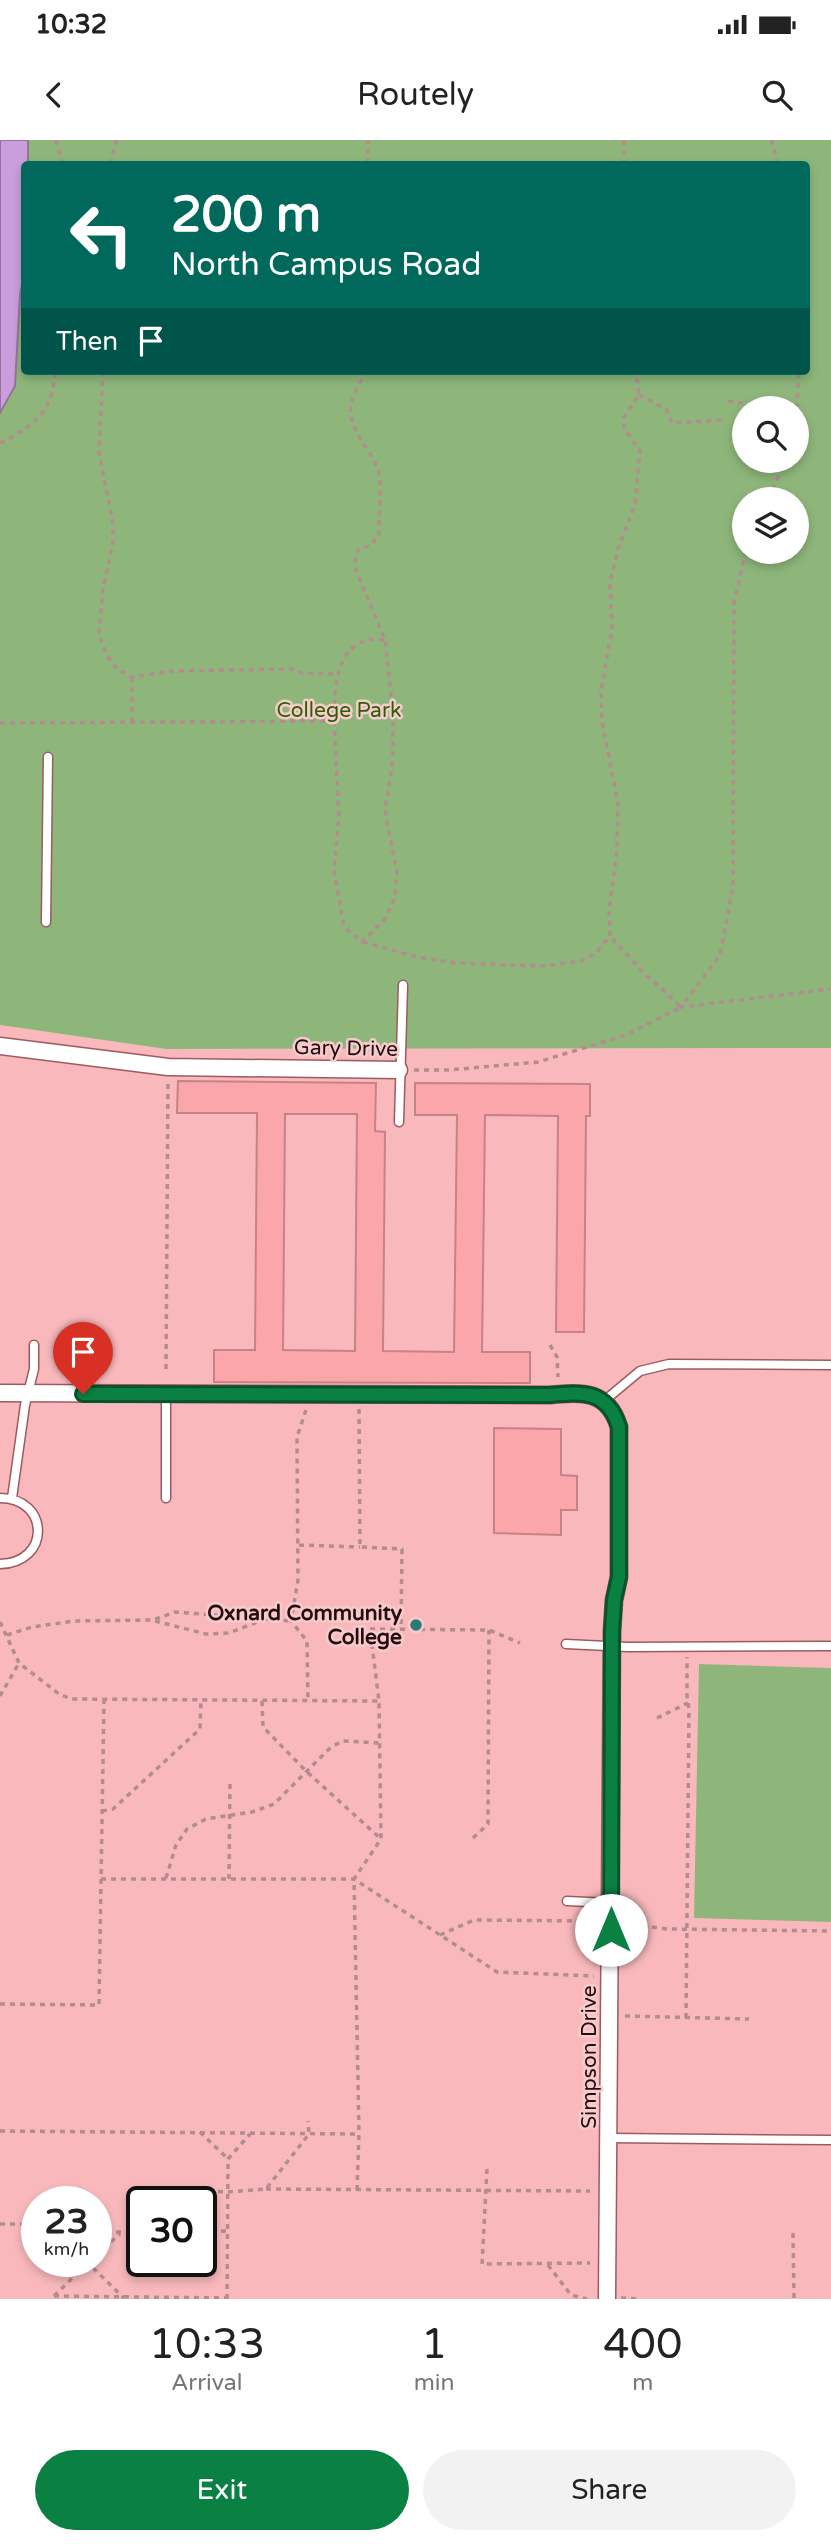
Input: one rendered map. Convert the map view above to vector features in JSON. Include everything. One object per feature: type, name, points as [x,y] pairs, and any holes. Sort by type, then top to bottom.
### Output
[{"type":"street","name":"Gary Drive","points":[[0,1046],[169,1068],[400,1070]]},
{"type":"street","points":[[0,1393],[550,1395],[577,1392],[604,1401]]},
{"type":"street","name":"Simpson Drive","points":[[604,1401],[615,1413],[619,1427],[619,1577],[614,1600],[612,1647],[610,1903],[609,2138],[613,2299]]},
{"type":"lane","points":[[46,922],[48,758]]},
{"type":"lane","points":[[400,1122],[403,985]]},
{"type":"lane","points":[[12,1498],[25,1405],[34,1369],[34,1345]]},
{"type":"lane","points":[[604,1401],[640,1371],[669,1364],[831,1365]]},
{"type":"lane","points":[[166,1394],[166,1498]]},
{"type":"lane","points":[[0,1498],[12,1498],[23,1503],[36,1520],[38,1531],[31,1552],[23,1559],[0,1564]]},
{"type":"lane","points":[[566,1644],[612,1647],[831,1646]]},
{"type":"lane","points":[[567,1901],[610,1903]]},
{"type":"lane","points":[[609,2138],[831,2140]]},
{"type":"path","points":[[56,140],[62,161]]},
{"type":"path","points":[[111,161],[117,140]]},
{"type":"path","points":[[367,161],[368,140]]},
{"type":"path","points":[[624,140],[624,161]]},
{"type":"path","points":[[771,140],[777,161]]},
{"type":"path","points":[[0,443],[44,413],[55,375]]},
{"type":"path","points":[[103,375],[99,453],[113,524],[113,543],[103,588],[99,634],[107,656],[117,669],[132,677],[197,670],[292,669],[302,673],[336,674]]},
{"type":"path","points":[[362,942],[385,919],[395,898],[397,872],[386,811],[393,759],[393,715],[385,640],[356,570],[355,556],[379,536],[379,473],[354,429],[350,412],[352,394],[364,375]]},
{"type":"path","points":[[636,375],[639,395],[624,417],[624,428],[640,451],[635,505],[618,549],[610,583],[612,628],[601,692],[602,722],[618,803],[617,850],[609,912],[610,936],[641,970],[681,1007],[831,989]]},
{"type":"path","points":[[798,396],[799,375]]},
{"type":"path","points":[[639,395],[666,409],[672,423],[724,420]]},
{"type":"path","points":[[728,401],[732,402]]},
{"type":"path","points":[[681,1007],[720,955],[733,887],[734,603],[743,564]]},
{"type":"path","points":[[385,640],[368,640],[354,648],[336,674],[334,721],[339,816],[334,870],[344,927],[362,942],[417,957],[455,963],[544,966],[581,961],[596,953],[610,936]]},
{"type":"path","points":[[132,677],[132,723]]},
{"type":"path","points":[[0,723],[334,721]]},
{"type":"path","name":"Gary Drive","points":[[400,1070],[449,1070],[538,1062],[626,1035],[681,1007]]},
{"type":"path","points":[[166,1369],[169,1068]]},
{"type":"path","points":[[550,1345],[557,1357],[558,1377]]},
{"type":"path","points":[[291,1621],[299,1580],[297,1437],[306,1409]]},
{"type":"path","points":[[359,1409],[359,1547]]},
{"type":"path","points":[[298,1545],[402,1549],[401,1628]]},
{"type":"path","points":[[153,1620],[175,1612],[291,1621],[307,1641],[308,1701]]},
{"type":"path","points":[[7,1635],[74,1621],[153,1620],[205,1634],[229,1633],[267,1619]]},
{"type":"path","points":[[0,1622],[19,1663],[60,1694],[72,1699],[379,1701]]},
{"type":"path","points":[[357,2190],[359,2134],[354,1879],[381,1839],[379,1701],[370,1629],[489,1630],[520,1643]]},
{"type":"path","points":[[473,1838],[488,1824],[489,1630]]},
{"type":"path","points":[[687,1647],[687,2018]]},
{"type":"path","points":[[0,1696],[19,1663]]},
{"type":"path","points":[[0,2004],[99,2005],[104,1700]]},
{"type":"path","points":[[102,1811],[113,1809],[200,1729],[201,1700]]},
{"type":"path","points":[[262,1701],[263,1727],[306,1771],[381,1839]]},
{"type":"path","points":[[657,1718],[688,1703]]},
{"type":"path","points":[[166,1878],[176,1844],[187,1829],[206,1819],[252,1812],[274,1804],[331,1748],[343,1741],[380,1743]]},
{"type":"path","points":[[229,1879],[230,1780]]},
{"type":"path","points":[[101,1879],[354,1879],[497,1972],[610,1976]]},
{"type":"path","points":[[440,1936],[474,1920],[595,1921]]},
{"type":"path","points":[[652,1927],[689,1930],[831,1931]]},
{"type":"path","points":[[623,2016],[749,2019]]},
{"type":"path","points":[[265,2189],[309,2134],[308,2121]]},
{"type":"path","points":[[0,2131],[359,2134]]},
{"type":"path","points":[[200,2132],[228,2160]]},
{"type":"path","points":[[73,2277],[54,2296],[227,2299],[228,2160],[251,2133]]},
{"type":"path","points":[[487,2169],[482,2264],[590,2263]]},
{"type":"path","points":[[217,2191],[265,2189],[590,2191]]},
{"type":"path","points":[[0,2224],[21,2224]]},
{"type":"path","points":[[217,2231],[227,2231]]},
{"type":"path","points":[[112,2232],[126,2232]]},
{"type":"path","points":[[112,2241],[122,2232]]},
{"type":"path","points":[[793,2233],[794,2299]]},
{"type":"path","points":[[547,2264],[571,2295],[587,2299]]},
{"type":"path","points":[[103,2277],[124,2298]]},
{"type":"path","points":[[613,2299],[639,2299]]},
{"type":"shaded area","points":[[0,140],[28,140],[28,161],[21,161],[21,290],[15,386],[0,413]]},
{"type":"shaded area","name":"Oxnard Community College","points":[[0,1025],[166,1049],[831,1048],[831,2299],[0,2299]]},
{"type":"green space","name":"College Park","points":[[0,140],[831,140],[831,1048],[166,1049],[0,1025]]},
{"type":"green space","points":[[699,1664],[831,1668],[831,1922],[694,1918]]},
{"type":"building","points":[[178,1081],[376,1083],[375,1131],[385,1132],[383,1351],[454,1352],[457,1115],[415,1115],[415,1083],[590,1084],[590,1116],[586,1116],[584,1332],[556,1332],[558,1116],[485,1115],[482,1352],[530,1352],[530,1383],[214,1382],[214,1350],[255,1350],[257,1113],[177,1113]],"holes":[[[285,1114],[357,1114],[355,1351],[283,1350]]]},
{"type":"building","points":[[494,1428],[561,1429],[561,1475],[577,1476],[577,1510],[561,1510],[561,1535],[494,1533]]},
{"type":"place","name":"Oxnard Community College","points":[[416,1625]]},
{"type":"route","points":[[83,1394],[550,1395],[577,1392],[604,1401],[615,1413],[619,1427],[619,1577],[612,1631],[611,1930]]}]
